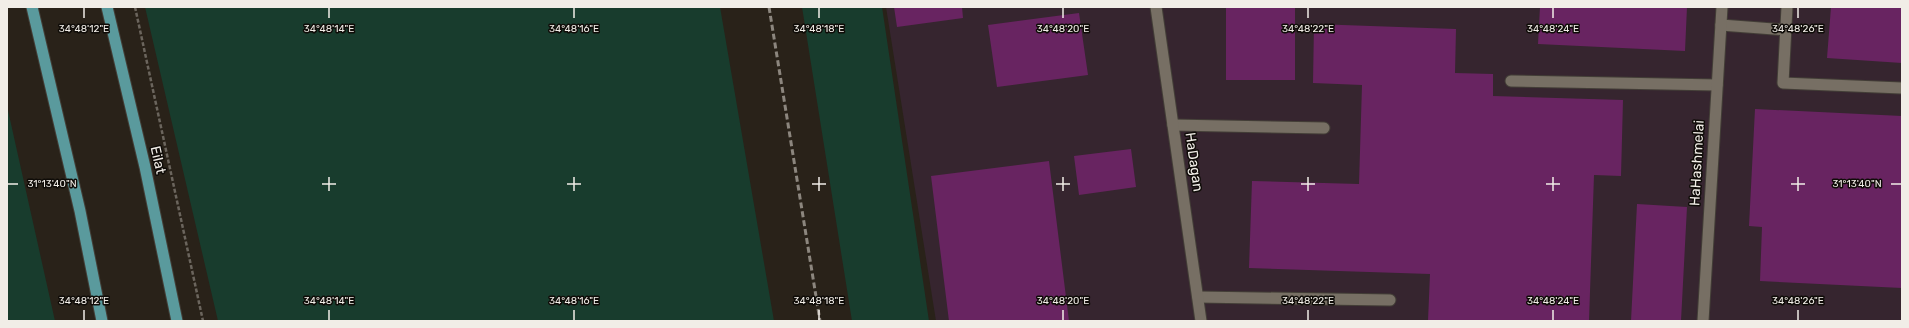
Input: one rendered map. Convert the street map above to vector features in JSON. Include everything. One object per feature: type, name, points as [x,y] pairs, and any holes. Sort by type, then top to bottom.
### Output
[{"type":"main road","points":[[32,7],[80,211],[102,321]]},
{"type":"main road","name":"Eilat","points":[[107,7],[177,321]]},
{"type":"street","name":"HaDagan","points":[[1156,7],[1202,321]]},
{"type":"street","name":"HaHashmelai","points":[[1703,321],[1722,7]]},
{"type":"street","points":[[1787,7],[1787,30],[1783,83],[1901,88]]},
{"type":"street","points":[[1721,25],[1787,30]]},
{"type":"street","points":[[1511,81],[1717,85]]},
{"type":"street","points":[[1173,125],[1324,128]]},
{"type":"street","points":[[1198,297],[1390,300]]},
{"type":"path","points":[[135,7],[203,321]]},
{"type":"shaded area","points":[[886,7],[1902,7],[1902,321],[936,321]]},
{"type":"green space","points":[[145,7],[720,7],[774,321],[218,321]]},
{"type":"green space","points":[[802,7],[882,7],[929,321],[852,321]]},
{"type":"green space","points":[[7,106],[55,321],[7,321]]},
{"type":"building","points":[[894,7],[962,7],[963,18],[897,27]]},
{"type":"building","points":[[1226,7],[1295,7],[1295,80],[1226,80]]},
{"type":"building","points":[[1540,7],[1687,7],[1685,51],[1538,44]]},
{"type":"building","points":[[1831,7],[1902,7],[1902,63],[1827,58]]},
{"type":"building","points":[[1079,13],[1088,75],[997,87],[988,25]]},
{"type":"building","points":[[1314,24],[1456,29],[1455,73],[1493,74],[1493,96],[1623,100],[1621,176],[1594,175],[1589,321],[1428,321],[1430,274],[1249,268],[1252,181],[1359,184],[1362,85],[1313,83]]},
{"type":"building","points":[[1755,109],[1902,116],[1902,288],[1760,281],[1762,227],[1749,226]]},
{"type":"building","points":[[1131,149],[1136,187],[1079,195],[1074,156]]},
{"type":"building","points":[[1049,161],[1069,321],[949,321],[931,176]]},
{"type":"building","points":[[1637,204],[1687,207],[1681,321],[1631,321]]},
{"type":"railway","points":[[769,7],[820,321]]}]
